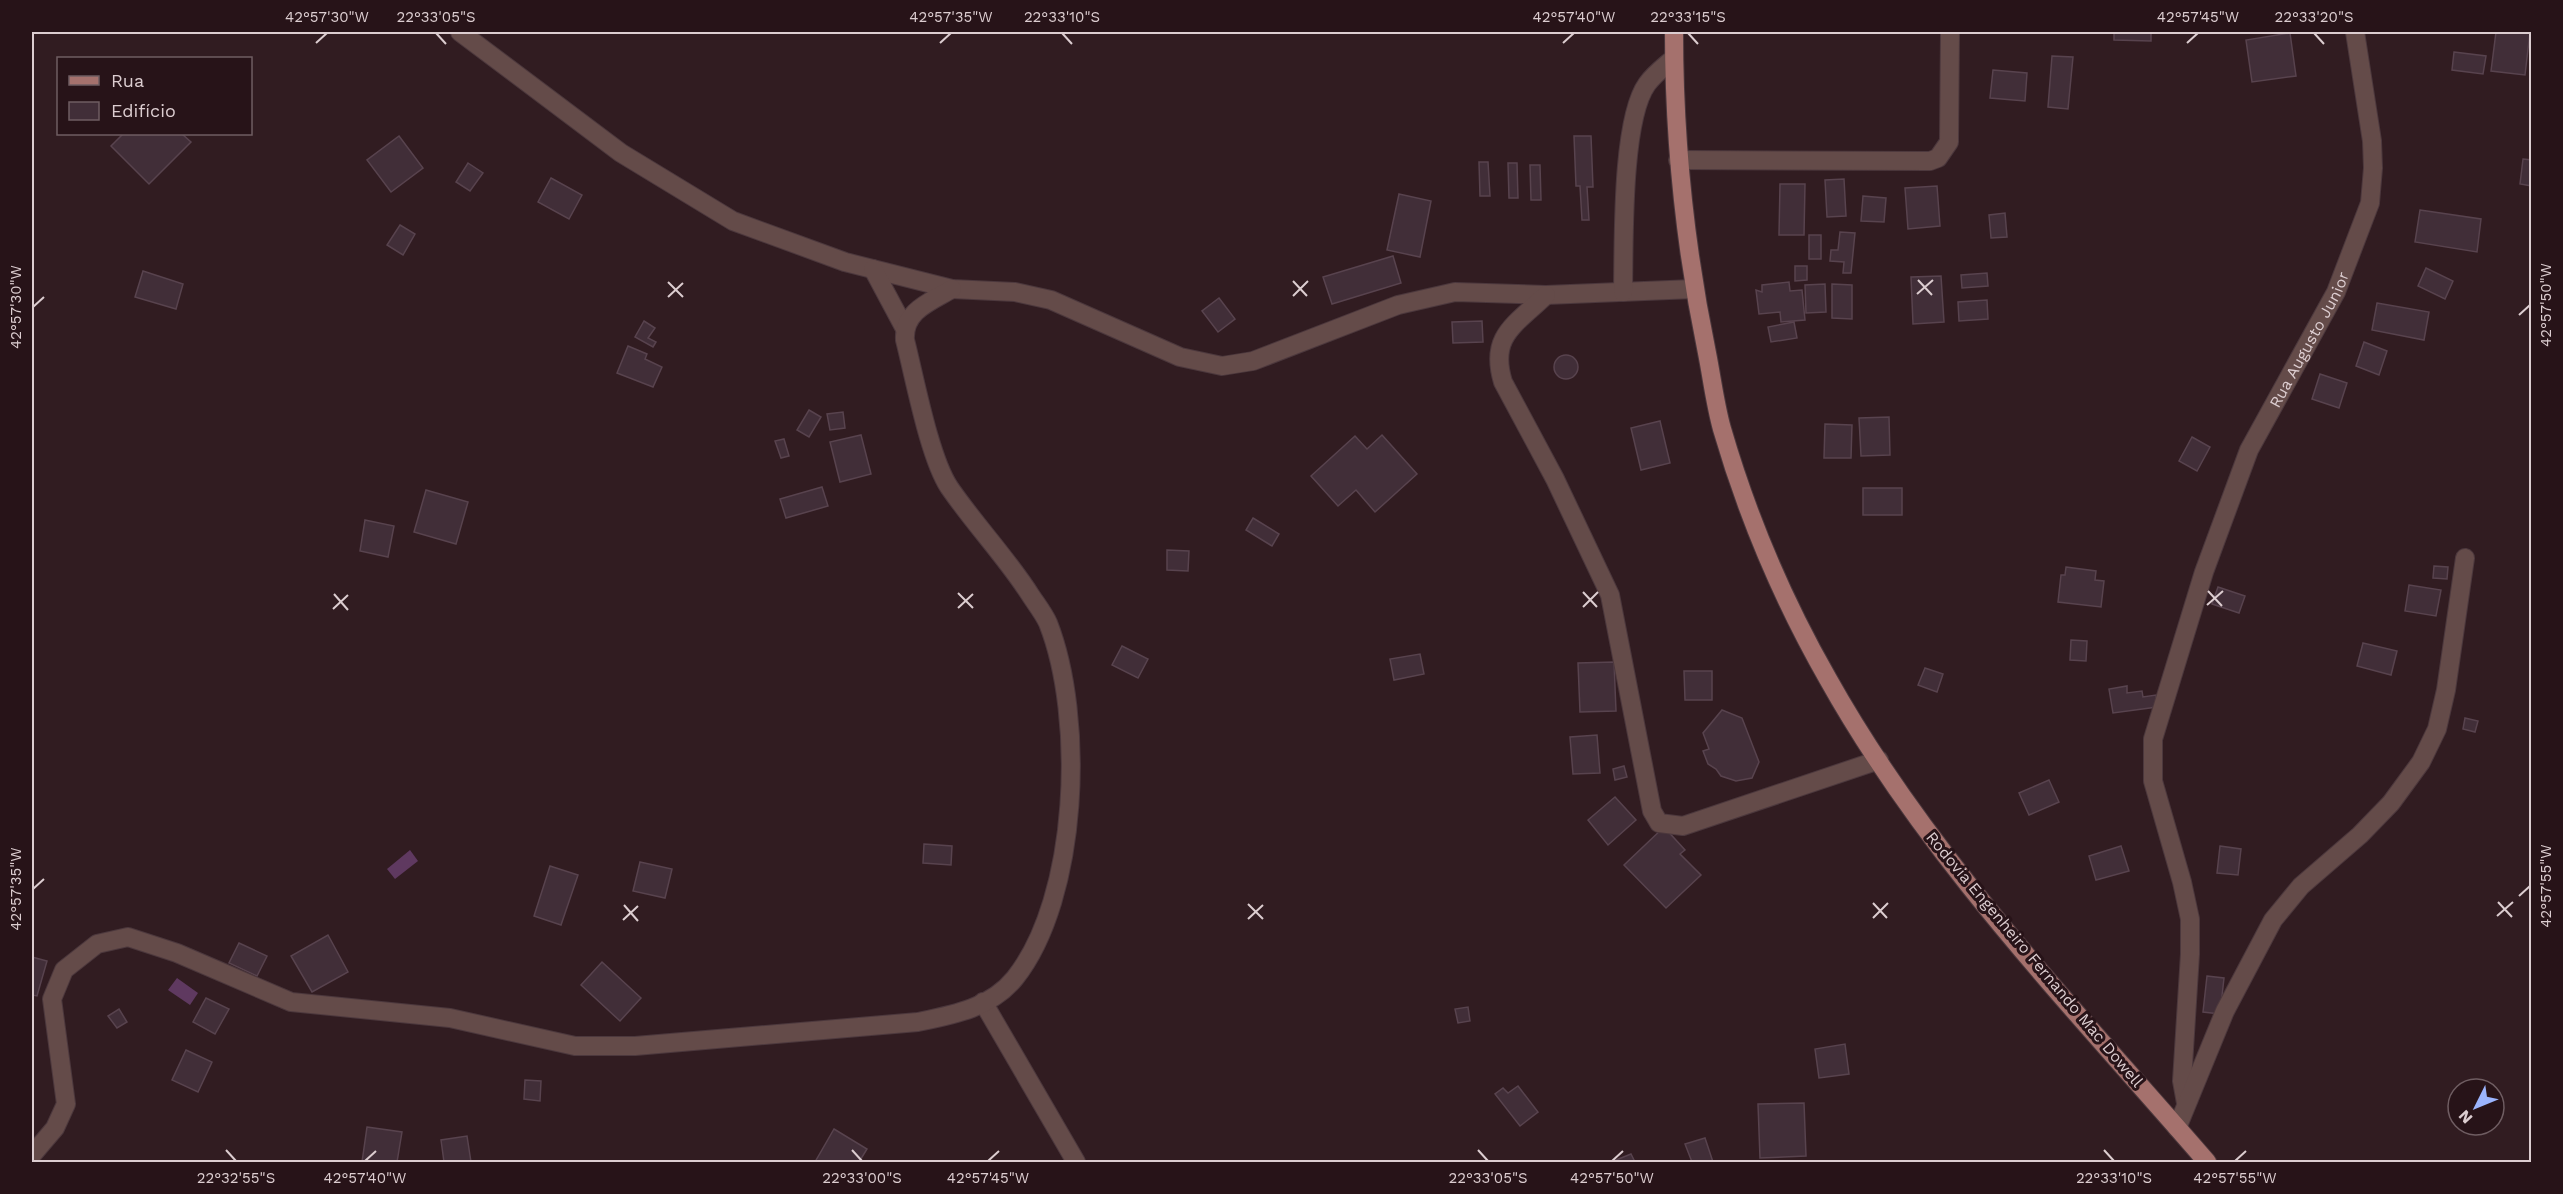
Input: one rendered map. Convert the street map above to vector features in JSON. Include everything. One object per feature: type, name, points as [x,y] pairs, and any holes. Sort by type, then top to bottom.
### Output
[{"type":"main road","name":"Rodovia Engenheiro Fernando Mac Dowell","points":[[1674,32],[1678,160],[1694,289],[1722,426],[1760,536],[1795,616],[1828,681],[1921,822],[2007,931],[2207,1162]]},
{"type":"street","points":[[460,32],[621,153],[733,221],[846,262],[952,289],[1015,292],[1051,300],[1180,357],[1222,366],[1253,361],[1410,302],[1455,292],[1546,295],[1694,289]]},
{"type":"street","points":[[1678,160],[1929,161],[1938,158],[1949,142],[1950,32]]},
{"type":"street","name":"Rua Augusto Junior","points":[[2186,1103],[2182,1081],[2190,919],[2182,882],[2160,811],[2151,761],[2153,739],[2183,636],[2249,450],[2336,292],[2370,203],[2373,168],[2372,141],[2355,32]]},
{"type":"street","points":[[1623,292],[1625,177],[1638,104],[1647,84],[1674,58]]},
{"type":"street","points":[[32,1155],[55,1128],[66,1104],[52,999],[64,970],[97,944],[128,937],[177,953],[291,1002],[450,1018],[576,1046],[657,1045],[918,1022],[961,1014],[996,996],[1015,978],[1038,939],[1057,885],[1067,829],[1072,752],[1067,694],[1048,622],[1018,576],[948,485],[937,459],[905,340],[904,327],[873,269]]},
{"type":"street","points":[[904,327],[910,316],[918,309],[952,289]]},
{"type":"street","points":[[1546,295],[1504,337],[1497,352],[1498,365],[1503,382],[1555,479],[1610,595],[1622,644],[1652,812],[1659,823],[1683,826],[1879,760]]},
{"type":"street","points":[[2177,1128],[2225,1011],[2273,920],[2286,902],[2391,803],[2421,762],[2437,729],[2446,690],[2465,558]]},
{"type":"street","points":[[983,1002],[1076,1162]]},
{"type":"shaded area","points":[[410,850],[418,861],[395,879],[387,869]]},
{"type":"shaded area","points":[[177,978],[198,993],[190,1005],[168,990]]},
{"type":"building","points":[[2114,32],[2151,32],[2151,41],[2114,40]]},
{"type":"building","points":[[2496,32],[2530,32],[2525,75],[2491,71]]},
{"type":"building","points":[[2290,33],[2296,76],[2252,82],[2246,40]]},
{"type":"building","points":[[2454,52],[2486,56],[2483,74],[2452,70]]},
{"type":"building","points":[[2052,56],[2073,57],[2068,109],[2048,107]]},
{"type":"building","points":[[1993,70],[2027,73],[2025,101],[1990,98]]},
{"type":"building","points":[[122,135],[183,135],[191,142],[149,184],[111,146]]},
{"type":"building","points":[[399,136],[423,168],[391,192],[367,160]]},
{"type":"building","points":[[1574,136],[1591,136],[1593,187],[1587,187],[1589,220],[1582,220],[1580,186],[1576,186]]},
{"type":"building","points":[[2523,159],[2532,160],[2532,186],[2520,184]]},
{"type":"building","points":[[1479,162],[1488,162],[1490,196],[1480,196]]},
{"type":"building","points":[[468,163],[483,173],[470,191],[456,182]]},
{"type":"building","points":[[1508,163],[1517,163],[1518,198],[1509,198]]},
{"type":"building","points":[[1530,165],[1540,165],[1541,200],[1531,200]]},
{"type":"building","points":[[551,178],[582,195],[569,219],[538,202]]},
{"type":"building","points":[[1844,179],[1846,216],[1827,217],[1825,180]]},
{"type":"building","points":[[1780,184],[1805,184],[1804,235],[1779,235]]},
{"type":"building","points":[[1937,186],[1940,226],[1908,229],[1905,188]]},
{"type":"building","points":[[1399,194],[1431,201],[1420,257],[1387,250]]},
{"type":"building","points":[[1863,196],[1886,198],[1884,222],[1861,221]]},
{"type":"building","points":[[2420,210],[2481,219],[2477,252],[2415,242]]},
{"type":"building","points":[[2005,213],[2007,237],[1991,238],[1989,215]]},
{"type":"building","points":[[400,225],[415,234],[403,255],[387,245]]},
{"type":"building","points":[[1840,232],[1855,233],[1851,273],[1843,273],[1844,262],[1830,261],[1831,250],[1838,250]]},
{"type":"building","points":[[1809,235],[1821,235],[1821,259],[1809,259]]},
{"type":"building","points":[[1393,256],[1401,283],[1332,304],[1323,277]]},
{"type":"building","points":[[1795,266],[1807,266],[1807,280],[1795,281]]},
{"type":"building","points":[[2426,268],[2453,281],[2445,299],[2418,286]]},
{"type":"building","points":[[143,271],[183,284],[176,309],[135,297]]},
{"type":"building","points":[[1987,273],[1988,286],[1962,288],[1961,275]]},
{"type":"building","points":[[1941,276],[1944,322],[1913,324],[1911,277]]},
{"type":"building","points":[[1789,282],[1790,291],[1802,290],[1805,320],[1781,322],[1780,312],[1759,314],[1756,290],[1762,292],[1762,285]]},
{"type":"building","points":[[1825,284],[1826,312],[1806,313],[1805,285]]},
{"type":"building","points":[[1832,284],[1852,285],[1852,319],[1832,318]]},
{"type":"building","points":[[1219,298],[1235,319],[1218,332],[1202,311]]},
{"type":"building","points":[[1987,300],[1988,319],[1959,321],[1958,302]]},
{"type":"building","points":[[2377,303],[2429,312],[2424,340],[2372,330]]},
{"type":"building","points":[[644,321],[655,328],[648,338],[656,342],[653,347],[635,337]]},
{"type":"building","points":[[1482,321],[1483,342],[1453,343],[1452,322]]},
{"type":"building","points":[[1794,322],[1797,338],[1771,342],[1768,327]]},
{"type":"building","points":[[2364,342],[2387,351],[2379,375],[2356,366]]},
{"type":"building","points":[[628,346],[647,354],[645,359],[662,367],[653,387],[617,373]]},
{"type":"building","points":[[1566,355],[1575,358],[1578,367],[1575,376],[1566,379],[1557,376],[1554,367],[1557,358]]},
{"type":"building","points":[[2320,374],[2347,383],[2339,408],[2312,399]]},
{"type":"building","points":[[809,410],[821,417],[809,437],[797,430]]},
{"type":"building","points":[[843,412],[845,428],[830,430],[827,414]]},
{"type":"building","points":[[1889,417],[1890,455],[1861,456],[1859,418]]},
{"type":"building","points":[[1660,421],[1670,463],[1641,470],[1631,428]]},
{"type":"building","points":[[1825,424],[1852,425],[1851,458],[1824,458]]},
{"type":"building","points":[[861,435],[871,474],[840,482],[830,442]]},
{"type":"building","points":[[1382,435],[1417,474],[1375,512],[1356,490],[1338,506],[1311,476],[1355,436],[1367,449]]},
{"type":"building","points":[[2192,437],[2210,447],[2197,471],[2179,461]]},
{"type":"building","points":[[784,439],[789,456],[781,458],[775,441]]},
{"type":"building","points":[[822,487],[828,506],[786,518],[780,499]]},
{"type":"building","points":[[1863,488],[1902,488],[1902,515],[1863,515]]},
{"type":"building","points":[[426,490],[468,502],[456,544],[414,532]]},
{"type":"building","points":[[1253,518],[1279,534],[1272,546],[1246,530]]},
{"type":"building","points":[[365,520],[394,526],[388,557],[360,551]]},
{"type":"building","points":[[1167,550],[1189,551],[1188,571],[1167,570]]},
{"type":"building","points":[[2434,566],[2448,567],[2447,579],[2433,578]]},
{"type":"building","points":[[2066,567],[2096,571],[2095,580],[2104,581],[2101,607],[2058,602],[2061,575],[2065,575]]},
{"type":"building","points":[[2409,585],[2441,590],[2436,616],[2405,611]]},
{"type":"building","points":[[2218,587],[2245,596],[2239,613],[2212,604]]},
{"type":"building","points":[[2071,640],[2087,641],[2086,661],[2070,660]]},
{"type":"building","points":[[2363,643],[2397,651],[2391,675],[2357,666]]},
{"type":"building","points":[[1122,646],[1148,659],[1138,678],[1112,665]]},
{"type":"building","points":[[1420,654],[1424,674],[1394,680],[1390,659]]},
{"type":"building","points":[[1614,662],[1616,711],[1580,712],[1578,663]]},
{"type":"building","points":[[1925,668],[1943,674],[1937,692],[1918,685]]},
{"type":"building","points":[[1684,671],[1712,671],[1712,700],[1685,700]]},
{"type":"building","points":[[2127,686],[2127,693],[2142,691],[2143,697],[2156,695],[2157,707],[2113,713],[2109,689]]},
{"type":"building","points":[[1722,710],[1742,718],[1759,762],[1752,778],[1736,781],[1721,776],[1708,764],[1703,751],[1709,749],[1703,733]]},
{"type":"building","points":[[2465,718],[2478,721],[2475,732],[2463,729]]},
{"type":"building","points":[[1597,735],[1600,773],[1573,774],[1570,737]]},
{"type":"building","points":[[1624,766],[1627,777],[1615,780],[1613,769]]},
{"type":"building","points":[[2049,780],[2059,802],[2029,815],[2019,793]]},
{"type":"building","points":[[1615,797],[1636,820],[1608,845],[1588,820]]},
{"type":"building","points":[[1664,827],[1685,850],[1680,854],[1701,875],[1666,908],[1624,865]]},
{"type":"building","points":[[924,844],[952,846],[951,865],[923,863]]},
{"type":"building","points":[[2121,846],[2129,871],[2096,880],[2089,856]]},
{"type":"building","points":[[2220,846],[2241,849],[2238,875],[2217,873]]},
{"type":"building","points":[[640,862],[672,869],[665,898],[633,891]]},
{"type":"building","points":[[550,866],[578,875],[561,925],[534,916]]},
{"type":"building","points":[[328,935],[348,972],[312,992],[291,956]]},
{"type":"building","points":[[239,943],[267,956],[257,976],[229,963]]},
{"type":"building","points":[[32,957],[47,961],[37,996],[32,995]]},
{"type":"building","points":[[602,962],[641,998],[620,1021],[581,985]]},
{"type":"building","points":[[2207,976],[2224,978],[2220,1014],[2203,1012]]},
{"type":"building","points":[[206,998],[229,1009],[215,1034],[193,1022]]},
{"type":"building","points":[[1468,1007],[1470,1021],[1458,1023],[1455,1009]]},
{"type":"building","points":[[119,1009],[127,1022],[117,1028],[108,1016]]},
{"type":"building","points":[[1845,1044],[1849,1074],[1819,1078],[1815,1049]]},
{"type":"building","points":[[186,1050],[212,1062],[198,1092],[172,1080]]},
{"type":"building","points":[[525,1080],[541,1081],[540,1101],[524,1099]]},
{"type":"building","points":[[1518,1086],[1538,1112],[1520,1126],[1495,1094],[1503,1088],[1508,1093]]},
{"type":"building","points":[[1804,1103],[1806,1156],[1760,1158],[1758,1104]]},
{"type":"building","points":[[367,1127],[402,1132],[397,1162],[362,1162]]},
{"type":"building","points":[[834,1129],[867,1149],[859,1162],[815,1162]]},
{"type":"building","points":[[467,1136],[471,1162],[444,1162],[441,1140]]},
{"type":"building","points":[[1705,1138],[1713,1162],[1692,1162],[1685,1144]]},
{"type":"building","points":[[1631,1154],[1635,1162],[1611,1162]]}]
